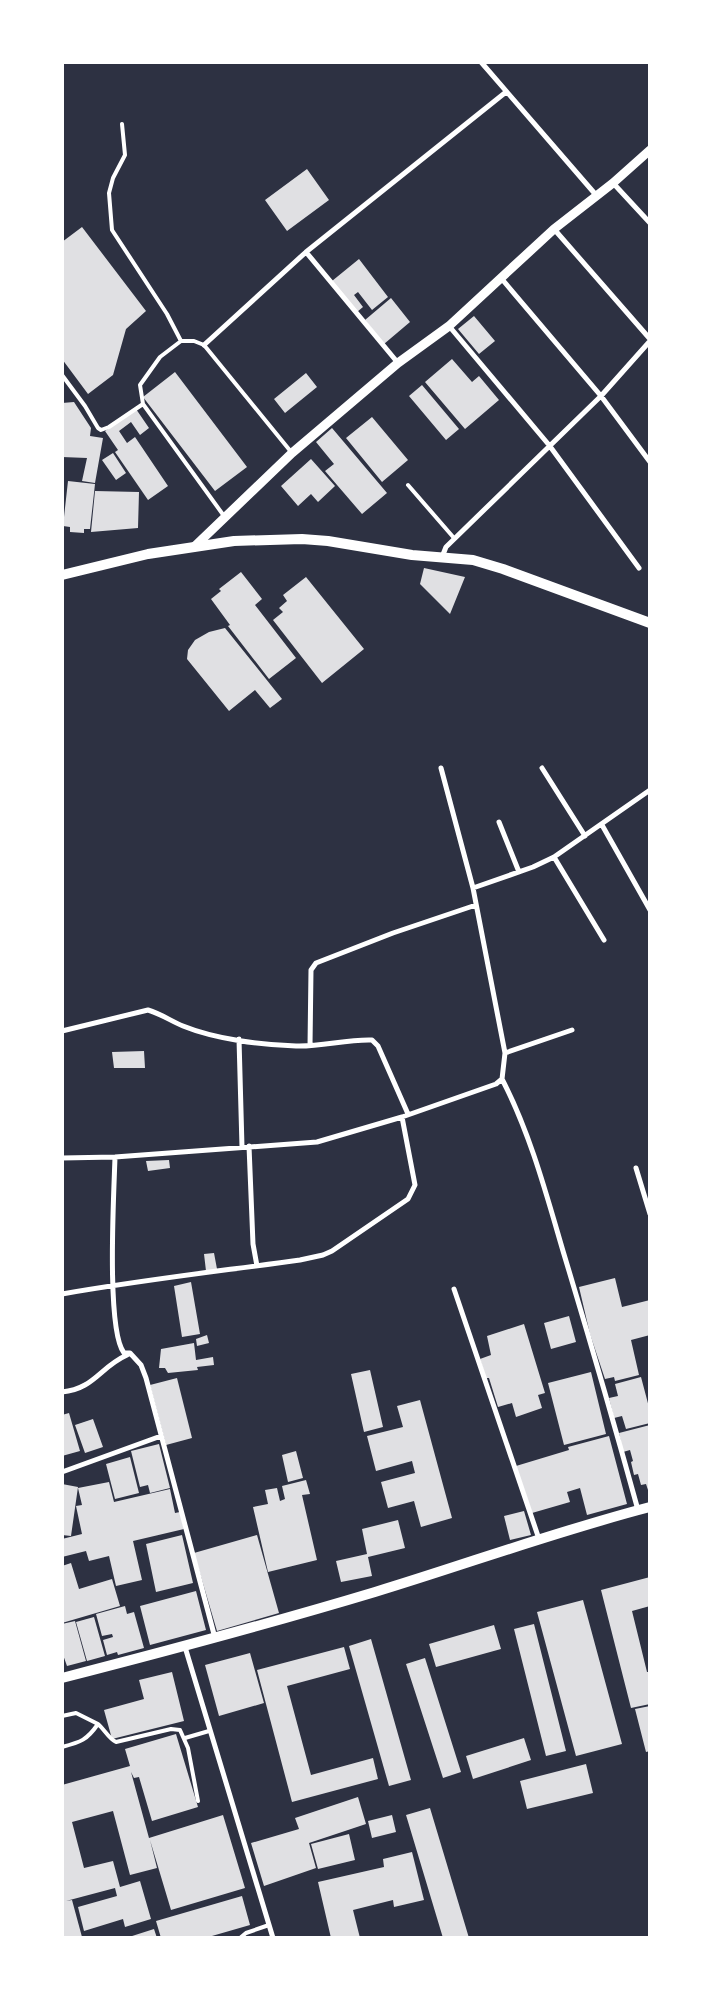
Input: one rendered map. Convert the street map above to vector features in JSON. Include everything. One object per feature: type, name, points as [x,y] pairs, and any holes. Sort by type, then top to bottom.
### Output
[{"type":"main road","points":[[62,575],[148,554],[194,547],[234,541],[302,539],[352,544],[442,558],[472,560],[503,569],[650,623]]},
{"type":"main road","points":[[62,1678],[185,1647],[376,1592],[540,1539],[650,1507]]},
{"type":"street","points":[[481,62],[596,196]]},
{"type":"street","points":[[204,345],[306,252],[506,92]]},
{"type":"street","points":[[194,547],[224,516],[292,453],[398,363],[449,326],[554,229],[613,183],[650,150]]},
{"type":"street","points":[[613,183],[650,223]]},
{"type":"street","points":[[442,558],[446,547],[454,538],[601,396],[650,340],[554,229]]},
{"type":"street","points":[[306,252],[398,363]]},
{"type":"street","points":[[501,278],[601,396],[650,462]]},
{"type":"street","points":[[449,326],[549,445],[639,568]]},
{"type":"street","points":[[441,768],[473,888],[505,1053],[502,1079],[515,1105],[545,1189],[599,1368],[638,1510]]},
{"type":"street","points":[[542,768],[585,836]]},
{"type":"street","points":[[473,888],[554,857],[650,790]]},
{"type":"street","points":[[499,822],[519,872]]},
{"type":"street","points":[[602,825],[650,910]]},
{"type":"street","points":[[554,857],[604,940]]},
{"type":"street","points":[[310,1046],[311,970],[316,963],[393,933],[476,905]]},
{"type":"street","points":[[62,1031],[148,1010],[183,1026],[239,1040],[310,1046],[372,1040],[378,1046],[405,1116],[415,1185],[408,1199],[323,1255],[258,1266],[112,1285],[62,1294]]},
{"type":"street","points":[[505,1053],[572,1030]]},
{"type":"street","points":[[239,1040],[242,1147]]},
{"type":"street","points":[[62,1158],[317,1142],[405,1116],[496,1084],[502,1079]]},
{"type":"street","points":[[249,1146],[253,1244],[258,1266]]},
{"type":"street","points":[[115,1156],[112,1285],[119,1346],[124,1353],[130,1353],[141,1365],[215,1638]]},
{"type":"street","points":[[636,1168],[650,1214]]},
{"type":"street","points":[[454,1289],[540,1539]]},
{"type":"street","points":[[62,1392],[85,1386],[114,1360],[130,1353]]},
{"type":"street","points":[[62,1472],[161,1436]]},
{"type":"street","points":[[185,1647],[272,1938]]},
{"type":"lane","points":[[122,124],[125,155],[113,178],[109,193],[112,230],[167,314],[181,341]]},
{"type":"lane","points":[[224,516],[143,404],[140,385],[160,357],[181,341],[204,345],[292,453]]},
{"type":"lane","points":[[62,375],[101,430],[109,427],[143,404]]},
{"type":"lane","points":[[408,485],[454,538]]},
{"type":"lane","points":[[62,1716],[76,1712],[98,1724],[116,1742],[176,1728],[183,1733],[185,1738],[198,1801]]},
{"type":"lane","points":[[62,1747],[81,1742],[90,1736],[98,1724]]},
{"type":"lane","points":[[185,1738],[209,1731]]},
{"type":"lane","points":[[240,1938],[269,1925]]},
{"type":"building","points":[[307,169],[329,200],[287,231],[265,200]]},
{"type":"building","points":[[82,227],[146,311],[126,329],[113,375],[88,394],[62,359],[62,242]]},
{"type":"building","points":[[359,259],[388,297],[372,310],[358,292],[354,295],[363,307],[357,312],[332,281]]},
{"type":"building","points":[[391,298],[410,322],[384,344],[365,320]]},
{"type":"building","points":[[474,316],[495,341],[479,354],[458,329]]},
{"type":"building","points":[[452,359],[472,382],[479,376],[499,400],[465,429],[425,382]]},
{"type":"building","points":[[175,372],[247,467],[215,491],[143,397]]},
{"type":"building","points":[[306,373],[317,387],[285,413],[274,399]]},
{"type":"building","points":[[422,385],[459,429],[446,440],[409,396]]},
{"type":"building","points":[[74,402],[91,428],[90,436],[103,438],[95,483],[82,481],[87,458],[62,457],[62,403]]},
{"type":"building","points":[[136,409],[149,428],[140,435],[131,422],[119,431],[127,443],[135,437],[168,486],[148,500],[115,452],[118,450],[105,431]]},
{"type":"building","points":[[372,417],[408,460],[382,482],[346,438]]},
{"type":"building","points":[[332,428],[387,493],[362,514],[325,471],[334,464],[316,442]]},
{"type":"building","points":[[113,453],[126,473],[116,480],[102,460]]},
{"type":"building","points":[[311,459],[335,486],[318,502],[311,494],[298,506],[281,486]]},
{"type":"building","points":[[68,481],[95,484],[90,529],[84,529],[84,533],[70,532],[70,527],[63,526]]},
{"type":"building","points":[[95,491],[139,492],[138,528],[91,532]]},
{"type":"building","points":[[424,568],[465,577],[450,614],[420,584]]},
{"type":"building","points":[[241,572],[262,599],[255,605],[296,658],[269,679],[228,626],[230,625],[211,599],[221,591],[219,589]]},
{"type":"building","points":[[306,577],[364,649],[322,683],[273,620],[283,612],[279,608],[287,601],[283,595]]},
{"type":"building","points":[[225,628],[282,699],[270,708],[255,690],[229,711],[187,659],[188,650],[195,640],[209,632]]},
{"type":"building","points":[[144,1051],[145,1068],[114,1068],[112,1052]]},
{"type":"building","points":[[169,1160],[170,1168],[148,1171],[146,1161]]},
{"type":"building","points":[[214,1253],[217,1269],[206,1271],[204,1254]]},
{"type":"building","points":[[615,1278],[622,1307],[650,1300],[650,1335],[631,1340],[639,1375],[615,1381],[614,1377],[605,1379],[590,1334],[579,1287]]},
{"type":"building","points":[[191,1282],[200,1334],[182,1337],[174,1286]]},
{"type":"building","points":[[569,1316],[576,1342],[551,1349],[544,1323]]},
{"type":"building","points":[[524,1324],[545,1393],[538,1395],[542,1408],[516,1417],[512,1403],[498,1407],[489,1378],[486,1378],[480,1359],[491,1355],[487,1336]]},
{"type":"building","points":[[207,1335],[209,1343],[197,1346],[196,1339]]},
{"type":"building","points":[[194,1343],[196,1360],[213,1357],[214,1365],[197,1367],[198,1370],[168,1373],[165,1368],[159,1368],[161,1349]]},
{"type":"building","points":[[370,1370],[383,1427],[364,1432],[351,1374]]},
{"type":"building","points":[[591,1372],[606,1434],[564,1445],[548,1383]]},
{"type":"building","points":[[641,1377],[650,1411],[650,1423],[626,1429],[622,1416],[614,1418],[609,1398],[618,1396],[615,1384]]},
{"type":"building","points":[[177,1378],[192,1438],[166,1445],[150,1385]]},
{"type":"building","points":[[420,1400],[452,1518],[421,1527],[414,1501],[388,1508],[381,1482],[415,1473],[412,1461],[376,1471],[367,1436],[403,1427],[397,1406]]},
{"type":"building","points":[[69,1413],[80,1451],[62,1456],[62,1415]]},
{"type":"building","points":[[93,1419],[103,1447],[85,1453],[75,1425]]},
{"type":"building","points":[[650,1425],[650,1489],[648,1490],[646,1484],[641,1485],[638,1474],[634,1475],[630,1450],[623,1452],[619,1433]]},
{"type":"building","points":[[609,1436],[627,1504],[587,1515],[580,1488],[567,1492],[570,1502],[532,1513],[516,1466],[569,1450],[568,1447]]},
{"type":"building","points":[[159,1444],[170,1488],[150,1493],[148,1485],[140,1487],[131,1451]]},
{"type":"building","points":[[296,1451],[303,1478],[288,1482],[282,1455]]},
{"type":"building","points":[[130,1457],[139,1493],[115,1499],[106,1464]]},
{"type":"building","points":[[306,1480],[310,1494],[302,1495],[317,1560],[268,1572],[253,1507],[268,1504],[265,1490],[277,1488],[280,1501],[285,1499],[282,1486]]},
{"type":"building","points":[[109,1482],[114,1502],[170,1489],[175,1513],[180,1512],[184,1529],[133,1541],[142,1580],[116,1586],[109,1556],[89,1561],[86,1551],[62,1557],[62,1539],[82,1534],[76,1506],[82,1505],[78,1488]]},
{"type":"building","points":[[62,1484],[78,1487],[71,1536],[62,1535]]},
{"type":"building","points":[[524,1511],[531,1535],[510,1540],[504,1516]]},
{"type":"building","points":[[398,1520],[405,1548],[368,1557],[372,1576],[341,1582],[336,1561],[367,1554],[362,1529]]},
{"type":"building","points":[[182,1535],[193,1583],[156,1592],[146,1544]]},
{"type":"building","points":[[257,1535],[279,1613],[217,1631],[194,1553]]},
{"type":"building","points":[[71,1563],[79,1589],[112,1579],[120,1606],[62,1623],[62,1566]]},
{"type":"building","points":[[650,1577],[650,1606],[632,1611],[647,1672],[650,1672],[650,1704],[631,1708],[601,1590]]},
{"type":"building","points":[[196,1591],[206,1630],[150,1645],[140,1606]]},
{"type":"building","points":[[583,1600],[622,1744],[576,1756],[537,1612]]},
{"type":"building","points":[[125,1606],[127,1614],[134,1612],[144,1648],[118,1655],[117,1652],[107,1655],[103,1640],[113,1637],[112,1634],[102,1636],[96,1614]]},
{"type":"building","points":[[94,1617],[105,1656],[87,1661],[76,1622]]},
{"type":"building","points":[[75,1621],[86,1661],[67,1666],[62,1652],[62,1624]]},
{"type":"building","points":[[534,1624],[566,1751],[546,1756],[514,1629]]},
{"type":"building","points":[[494,1625],[501,1649],[436,1667],[429,1644]]},
{"type":"building","points":[[371,1639],[411,1780],[389,1786],[349,1646]]},
{"type":"building","points":[[344,1647],[350,1669],[287,1686],[311,1775],[373,1758],[378,1779],[292,1802],[257,1670]]},
{"type":"building","points":[[250,1653],[264,1703],[219,1716],[205,1665]]},
{"type":"building","points":[[425,1658],[461,1772],[443,1778],[406,1664]]},
{"type":"building","points":[[172,1672],[184,1721],[112,1739],[104,1710],[144,1699],[139,1680]]},
{"type":"building","points":[[650,1706],[650,1751],[646,1752],[635,1709]]},
{"type":"building","points":[[176,1734],[198,1807],[152,1821],[139,1777],[134,1778],[131,1772],[149,1838],[223,1815],[245,1888],[171,1910],[150,1840],[157,1868],[130,1875],[113,1811],[72,1822],[84,1868],[113,1861],[120,1887],[140,1881],[151,1919],[125,1927],[123,1919],[84,1931],[78,1907],[117,1896],[115,1888],[66,1901],[72,1900],[82,1937],[62,1938],[62,1785],[130,1766],[125,1749]]},
{"type":"building","points":[[524,1738],[531,1760],[473,1779],[466,1756]]},
{"type":"building","points":[[586,1764],[593,1793],[527,1809],[520,1781]]},
{"type":"building","points":[[358,1797],[366,1824],[309,1843],[316,1868],[264,1886],[251,1843],[299,1829],[295,1818]]},
{"type":"building","points":[[430,1808],[469,1938],[443,1938],[406,1815]]},
{"type":"building","points":[[392,1815],[396,1832],[372,1838],[368,1821]]},
{"type":"building","points":[[349,1834],[355,1860],[318,1869],[311,1844]]},
{"type":"building","points":[[412,1852],[424,1900],[394,1907],[393,1900],[353,1910],[360,1938],[331,1938],[318,1882],[384,1867],[383,1859]]},
{"type":"building","points":[[242,1896],[250,1925],[205,1938],[161,1938],[156,1921]]},
{"type":"building","points":[[154,1929],[157,1938],[129,1938],[129,1937]]}]
